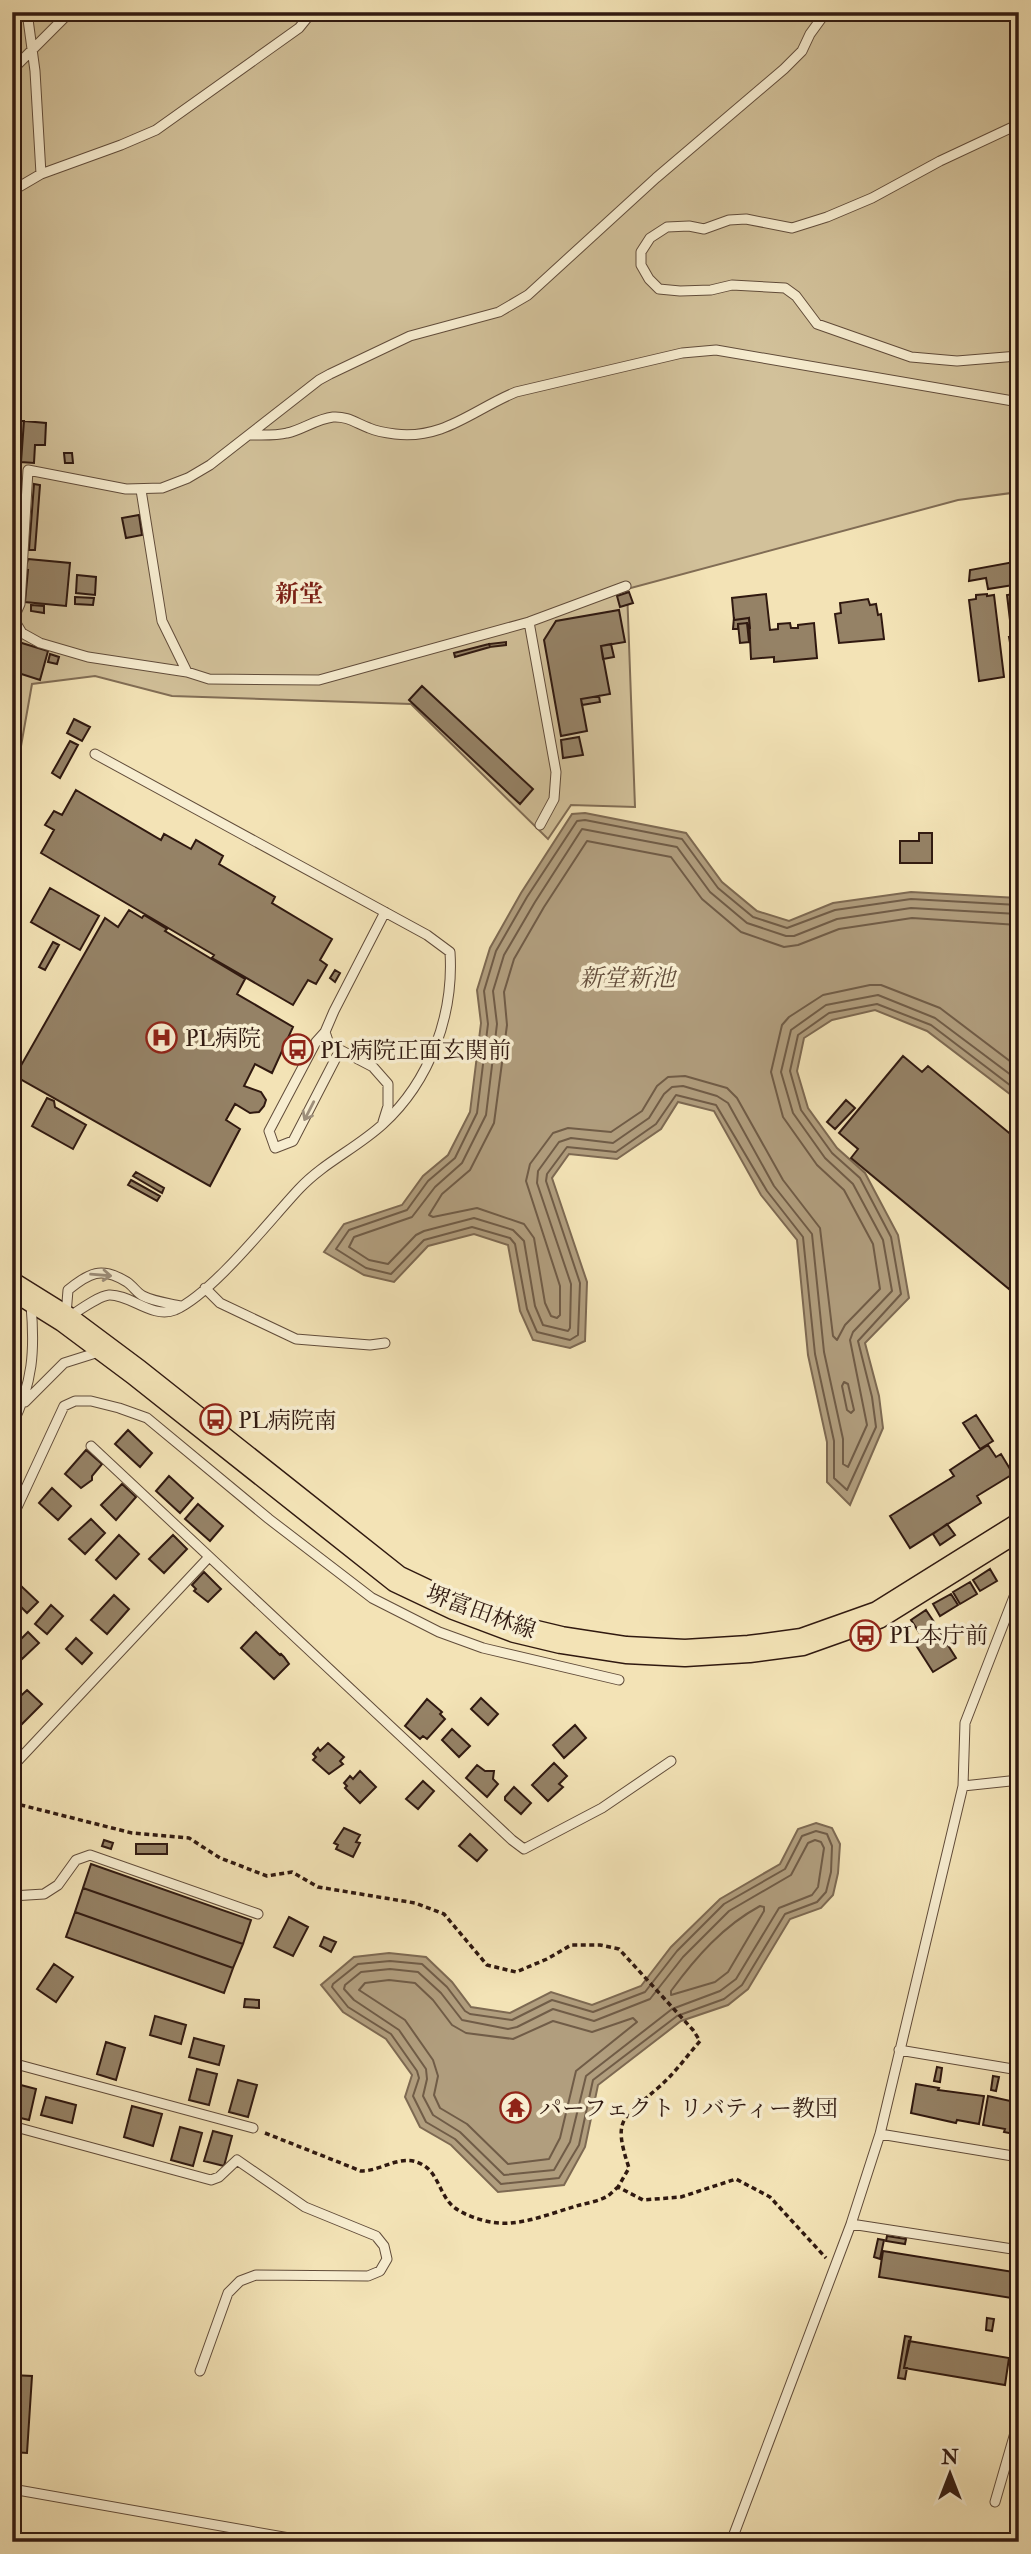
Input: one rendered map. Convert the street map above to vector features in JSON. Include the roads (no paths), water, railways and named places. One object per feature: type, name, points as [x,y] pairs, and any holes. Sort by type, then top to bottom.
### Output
[{"type":"main road","name":"堺富田林線","points":[[22,1292],[65,1319],[106,1350],[397,1579],[454,1606],[515,1629],[561,1640],[626,1650],[685,1653],[749,1650],[802,1642],[878,1615],[1019,1527]]},
{"type":"lane","points":[[27,12],[41,174]]},
{"type":"lane","points":[[12,70],[70,12]]},
{"type":"lane","points":[[12,191],[41,174],[156,130],[299,28],[312,12]]},
{"type":"lane","points":[[626,586],[529,622],[319,680],[209,679],[187,672],[88,657],[40,643],[22,634],[16,623],[16,612],[20,604],[28,470],[126,489],[162,488],[188,478],[235,447],[330,374],[410,336],[499,312],[528,295],[646,187],[784,69],[802,51],[826,12]]},
{"type":"lane","points":[[1019,124],[940,161],[872,198],[827,217],[792,228],[746,219],[729,220],[704,229],[689,226],[667,227],[650,238],[641,252],[641,265],[659,289],[710,290],[732,285],[785,288],[796,296],[817,324],[911,357],[957,361],[1019,356]]},
{"type":"lane","points":[[248,435],[288,433],[310,423],[334,417],[351,419],[370,429],[420,435],[446,429],[516,391],[682,353],[716,350],[1019,402]]},
{"type":"lane","points":[[141,490],[162,621],[187,672]]},
{"type":"lane","points":[[529,622],[556,772],[554,799],[540,825]]},
{"type":"lane","points":[[65,1319],[99,1298],[109,1295],[161,1311],[173,1311],[190,1302],[308,1179],[383,1124],[407,1098],[427,1067],[446,1012],[451,969],[450,952],[427,935],[95,754]]},
{"type":"lane","points":[[340,1050],[293,1141],[275,1148],[269,1131],[316,1042],[326,1032],[385,912]]},
{"type":"lane","points":[[326,1032],[328,1044],[373,1067],[388,1084],[388,1106],[383,1124]]},
{"type":"lane","points":[[65,1319],[68,1290],[87,1274],[103,1272],[126,1282],[142,1296],[181,1306]]},
{"type":"lane","points":[[205,1288],[220,1303],[296,1339],[370,1345],[385,1343]]},
{"type":"lane","points":[[12,1425],[23,1403],[35,1347],[22,1292]]},
{"type":"lane","points":[[23,1403],[64,1363],[106,1350]]},
{"type":"lane","points":[[12,1518],[64,1406],[75,1401],[91,1401],[119,1408],[147,1419],[269,1520],[372,1598],[439,1632],[483,1648],[619,1680]]},
{"type":"lane","points":[[91,1446],[524,1849],[602,1808],[671,1761]]},
{"type":"lane","points":[[12,1767],[209,1557]]},
{"type":"lane","points":[[731,2542],[851,2224],[880,2134],[963,1786],[965,1723],[1019,1584]]},
{"type":"lane","points":[[963,1786],[1019,1780]]},
{"type":"lane","points":[[12,1896],[44,1894],[58,1885],[76,1860],[90,1855],[258,1914]]},
{"type":"lane","points":[[899,2050],[1019,2070]]},
{"type":"lane","points":[[12,2063],[253,2128]]},
{"type":"lane","points":[[12,2126],[211,2180],[219,2177],[237,2161],[304,2207],[376,2236],[384,2246],[387,2259],[380,2271],[368,2276],[256,2275],[240,2281],[228,2293],[200,2371]]},
{"type":"lane","points":[[880,2134],[1019,2157]]},
{"type":"lane","points":[[851,2224],[1019,2250]]},
{"type":"lane","points":[[995,2502],[1019,2419]]},
{"type":"lane","points":[[12,2489],[312,2542]]},
{"type":"lane","points":[[262,2533],[268,2542]]},
{"type":"water","name":"新堂新池","points":[[585,813],[686,833],[722,882],[757,911],[789,921],[833,903],[911,892],[1019,898],[1019,1101],[927,1031],[875,1010],[832,1020],[804,1038],[797,1071],[808,1108],[837,1148],[865,1173],[898,1235],[909,1298],[865,1343],[879,1396],[883,1428],[850,1505],[827,1482],[827,1442],[808,1355],[797,1240],[761,1195],[714,1111],[678,1102],[661,1129],[617,1159],[569,1154],[552,1178],[587,1282],[585,1341],[570,1348],[533,1340],[520,1311],[508,1245],[474,1234],[428,1246],[394,1282],[364,1275],[324,1252],[344,1224],[402,1205],[423,1176],[448,1155],[470,1112],[481,1023],[477,990],[490,948],[521,893],[572,814]]},
{"type":"water","points":[[816,1823],[832,1828],[840,1844],[833,1895],[821,1908],[790,1919],[748,1989],[728,2005],[681,2021],[598,2085],[585,2147],[564,2185],[498,2192],[451,2145],[420,2127],[405,2097],[412,2075],[386,2039],[343,2012],[321,1985],[354,1957],[389,1953],[426,1957],[452,1982],[471,2007],[510,2013],[551,1992],[592,2005],[641,1986],[671,1947],[720,1899],[780,1864],[798,1829]]},
{"type":"place","name":"PL病院","points":[[162,1038]]},
{"type":"place","name":"PL病院正面玄関前","points":[[297,1050]]},
{"type":"place","name":"PL病院南","points":[[215,1420]]},
{"type":"place","name":"PL本庁前","points":[[866,1635]]},
{"type":"place","name":"パーフェクト リバティー教団","points":[[516,2108]]},
{"type":"district","name":"新堂","points":[[299,594]]}]
